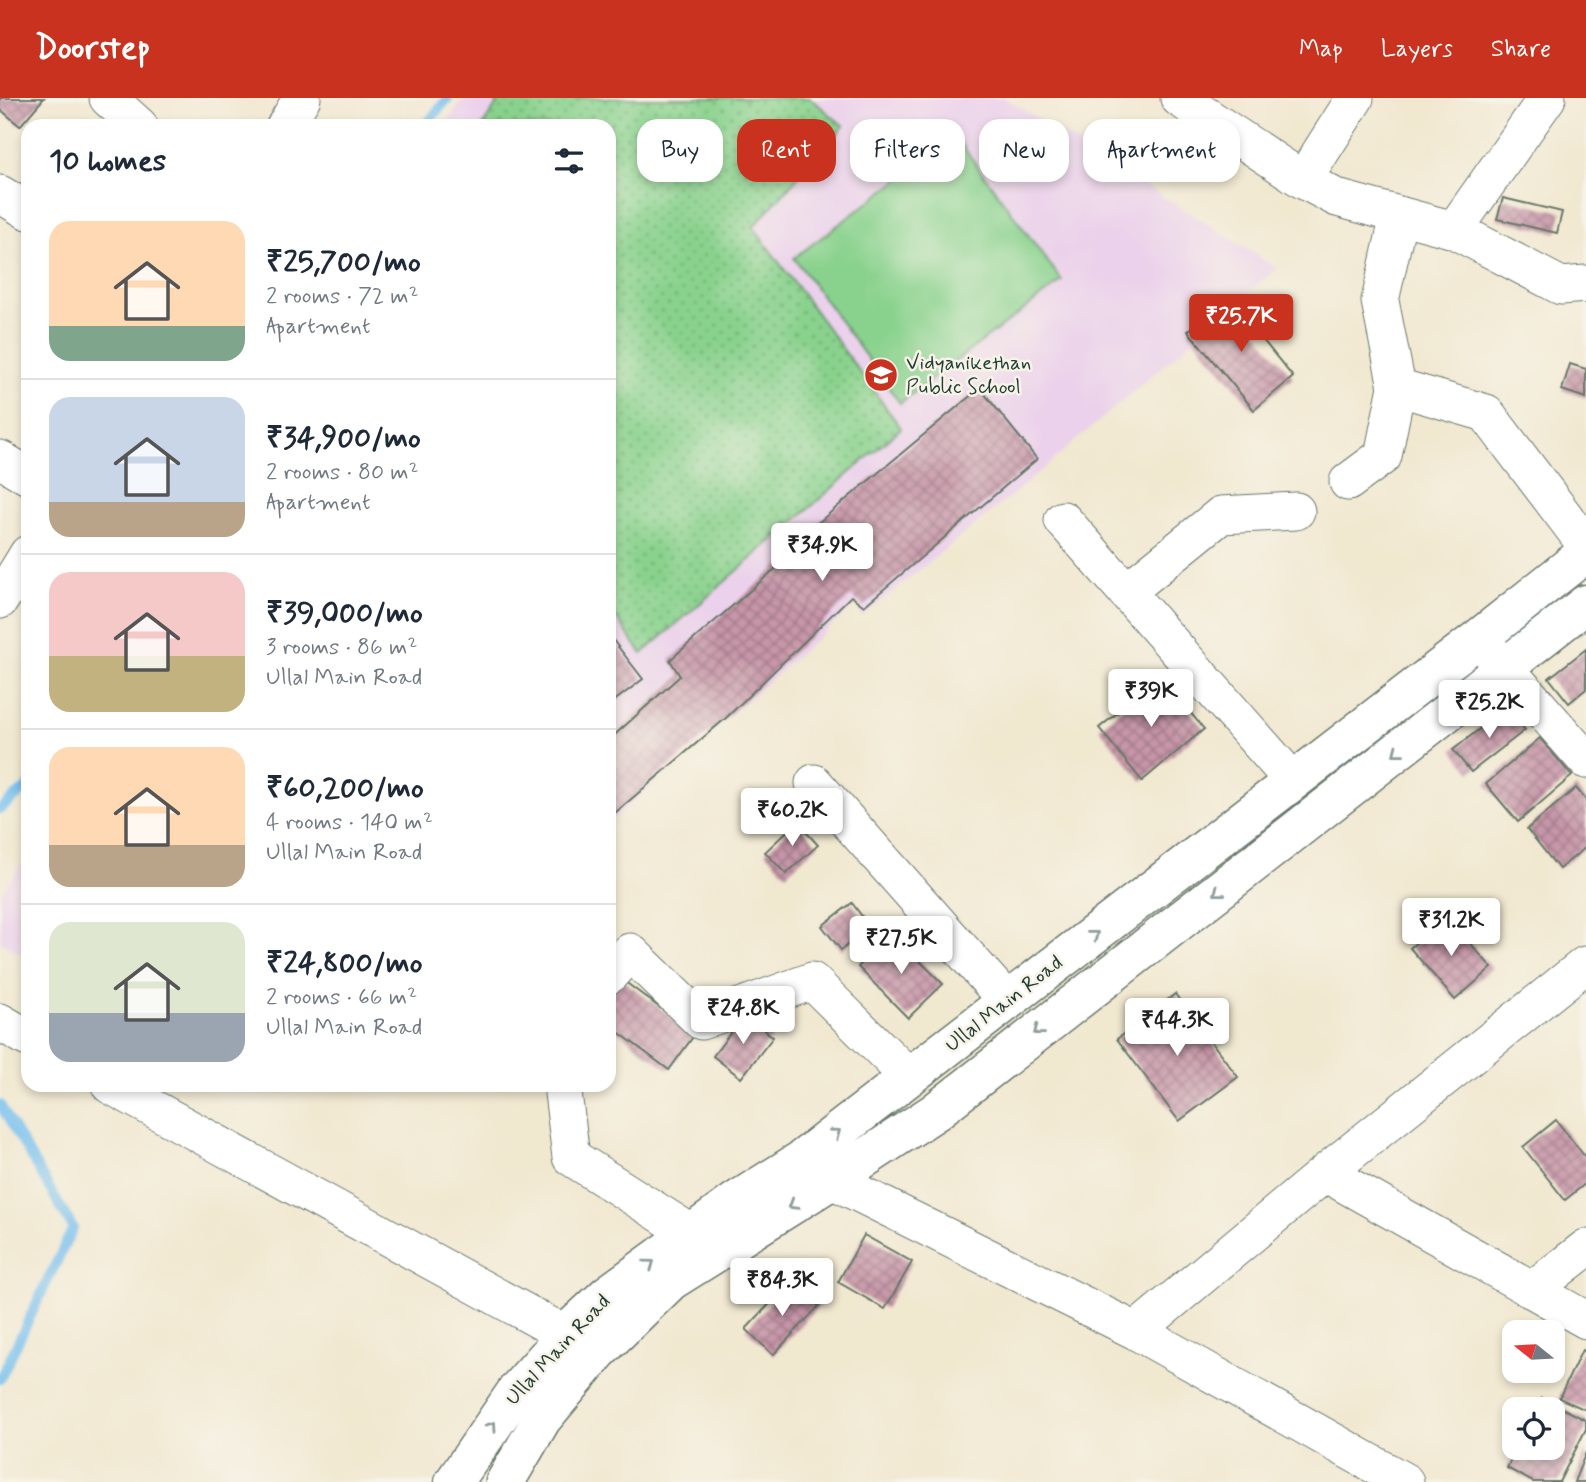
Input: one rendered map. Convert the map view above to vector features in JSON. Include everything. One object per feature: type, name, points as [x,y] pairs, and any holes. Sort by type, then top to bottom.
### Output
[{"type":"main road","name":"Ullal Main Road","points":[[505,1482],[542,1419],[608,1294],[736,1201],[801,1160],[1586,553]]},
{"type":"main road","name":"Ullal Main Road","points":[[454,1482],[517,1390],[671,1281],[935,1112],[1586,604]]},
{"type":"street","points":[[108,98],[131,119]]},
{"type":"street","points":[[289,119],[302,98]]},
{"type":"street","points":[[1179,98],[1303,180],[1338,198],[1454,230],[1560,286],[1586,284]]},
{"type":"street","points":[[1303,180],[1355,98]]},
{"type":"street","points":[[1454,230],[1547,98]]},
{"type":"street","points":[[0,194],[21,207]]},
{"type":"street","points":[[1348,482],[1383,456],[1397,387],[1380,301],[1399,215]]},
{"type":"street","points":[[1397,387],[1486,413],[1586,545]]},
{"type":"street","points":[[0,459],[21,472]]},
{"type":"street","points":[[1126,592],[1221,515],[1296,511]]},
{"type":"street","points":[[1063,520],[1293,781]]},
{"type":"street","points":[[0,600],[21,566]]},
{"type":"street","points":[[1479,638],[1586,760]]},
{"type":"street","points":[[814,783],[1007,1001]]},
{"type":"street","points":[[616,967],[630,952],[701,1021],[812,981],[909,1077]]},
{"type":"street","points":[[1136,1331],[1325,1173],[1585,965]]},
{"type":"street","points":[[0,1022],[21,1034]]},
{"type":"street","points":[[123,1092],[582,1344]]},
{"type":"street","points":[[563,1092],[571,1157],[691,1233]]},
{"type":"street","points":[[801,1160],[832,1180],[1136,1331],[1405,1482]]},
{"type":"street","points":[[1325,1173],[1586,1320]]},
{"type":"street","points":[[1532,1290],[1586,1248]]},
{"type":"shaded area","name":"Vidyanikethan Public School","points":[[465,98],[1005,98],[1039,119],[979,119],[979,182],[1069,182],[1069,138],[1083,147],[1083,182],[1139,182],[1277,268],[1028,482],[861,617],[858,602],[616,817],[616,119],[448,119]]},
{"type":"shaded area","points":[[21,865],[21,954],[0,942],[0,895]]},
{"type":"green space","points":[[501,98],[810,98],[836,119],[737,119],[737,182],[794,182],[753,227],[901,428],[642,654],[616,618],[616,119],[487,119]]},
{"type":"green space","points":[[836,119],[844,126],[836,135]]},
{"type":"green space","points":[[965,149],[979,168],[979,182],[989,182],[1062,281],[900,403],[794,258],[896,182],[965,182]]},
{"type":"building","points":[[0,98],[44,98],[26,119],[21,119],[20,126],[0,109]]},
{"type":"building","points":[[1503,198],[1562,212],[1557,233],[1497,219]]},
{"type":"building","points":[[1228,297],[1293,377],[1254,410],[1188,331]]},
{"type":"building","points":[[1570,364],[1586,369],[1586,398],[1562,390]]},
{"type":"building","points":[[980,388],[1037,459],[864,606],[851,596],[726,718],[616,812],[616,734],[680,676],[670,660],[805,543],[801,537]]},
{"type":"building","points":[[616,644],[643,679],[616,700]]},
{"type":"building","points":[[1586,649],[1586,689],[1569,703],[1549,678]]},
{"type":"building","points":[[1161,677],[1204,729],[1142,781],[1099,728]]},
{"type":"building","points":[[1507,707],[1525,730],[1471,772],[1453,750]]},
{"type":"building","points":[[1540,738],[1572,776],[1518,822],[1486,784]]},
{"type":"building","points":[[1576,788],[1586,800],[1586,847],[1559,869],[1527,829]]},
{"type":"building","points":[[797,822],[818,845],[786,874],[765,852]]},
{"type":"building","points":[[852,903],[870,927],[841,950],[822,926]]},
{"type":"building","points":[[1446,916],[1492,968],[1455,1000],[1410,948]]},
{"type":"building","points":[[893,934],[943,984],[908,1018],[858,967]]},
{"type":"building","points":[[620,978],[695,1034],[669,1070],[616,1030],[616,983]]},
{"type":"building","points":[[1175,994],[1238,1077],[1179,1121],[1117,1039]]},
{"type":"building","points":[[745,1014],[773,1037],[741,1078],[713,1056]]},
{"type":"building","points":[[1556,1120],[1586,1158],[1586,1183],[1565,1200],[1523,1147]]},
{"type":"building","points":[[864,1235],[912,1262],[885,1309],[838,1282]]},
{"type":"building","points":[[792,1280],[819,1306],[773,1355],[746,1329]]},
{"type":"building","points":[[1582,1350],[1586,1352],[1586,1410],[1565,1401],[1565,1397],[1559,1397]]},
{"type":"building","points":[[1565,1410],[1586,1420],[1586,1429],[1559,1482],[1533,1482],[1507,1468],[1511,1460],[1565,1460]]},
{"type":"building","points":[[1586,1452],[1586,1482],[1574,1482]]},
{"type":"waterway","points":[[431,119],[448,98]]},
{"type":"waterway","points":[[0,809],[21,792]]},
{"type":"waterway","points":[[0,1105],[73,1228],[0,1379]]},
{"type":"place","name":"Vidyanikethan Public School","points":[[881,375]]}]
